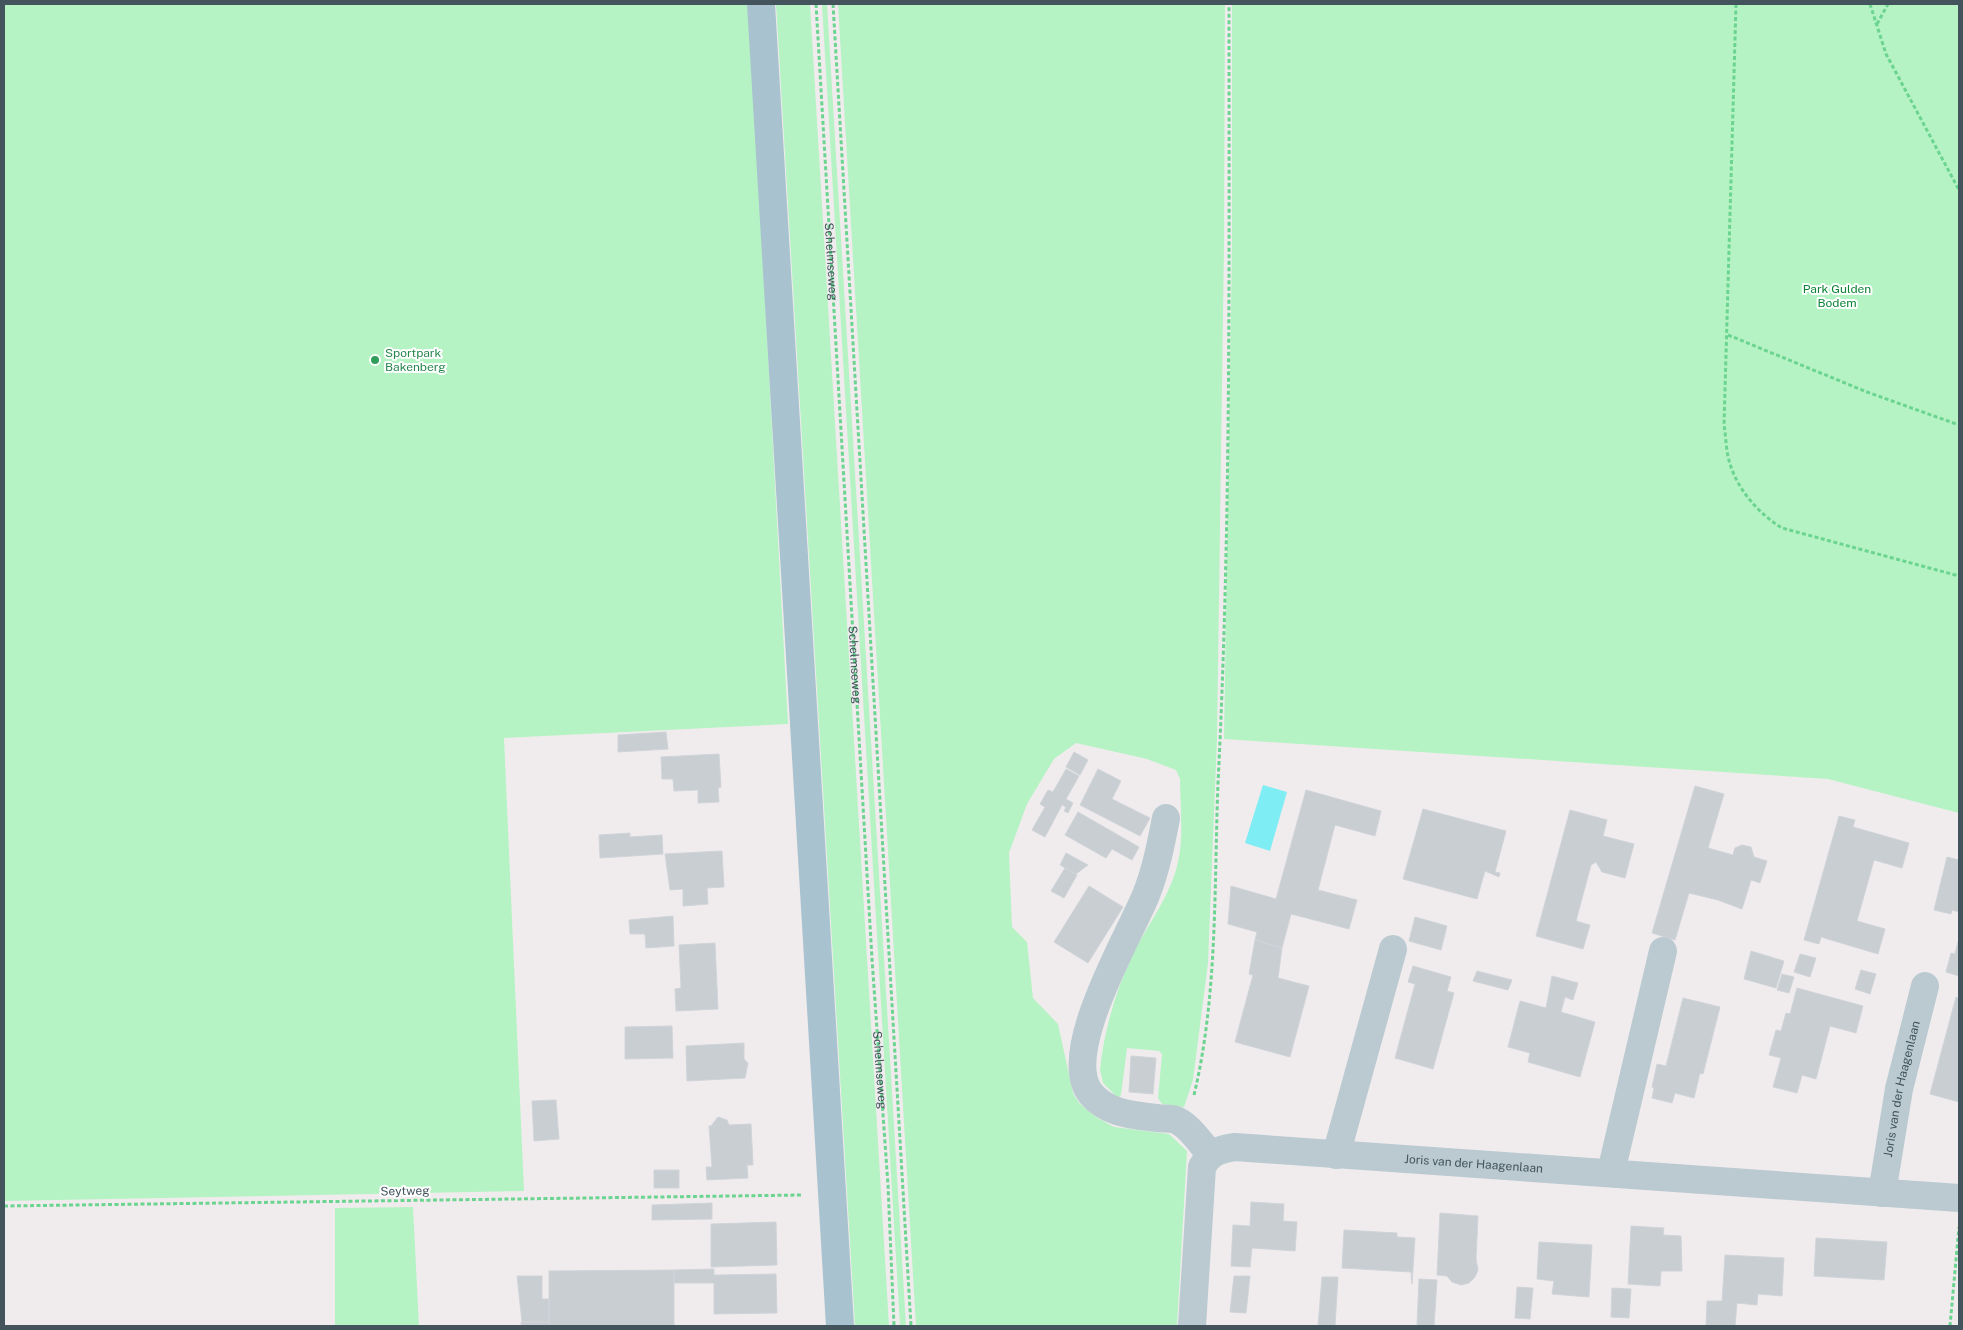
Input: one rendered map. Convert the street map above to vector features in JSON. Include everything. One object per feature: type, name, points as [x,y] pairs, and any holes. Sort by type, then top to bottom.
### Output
[{"type":"main road","points":[[762,4],[840,1326]]},
{"type":"street","points":[[1166,818],[1154,873],[1102,986],[1087,1037],[1083,1074],[1090,1093],[1103,1105],[1121,1113],[1176,1120],[1189,1130],[1211,1155],[1202,1167],[1200,1183],[1192,1326]]},
{"type":"street","points":[[1336,1155],[1393,949]]},
{"type":"street","points":[[1610,1172],[1663,951]]},
{"type":"street","name":"Joris van der Haagenlaan","points":[[1882,1193],[1899,1089],[1926,986]]},
{"type":"street","name":"Joris van der Haagenlaan","points":[[1211,1155],[1221,1149],[1235,1147],[1959,1198]]},
{"type":"path","name":"Schelmseweg","points":[[816,4],[872,949],[888,1184],[894,1326]]},
{"type":"path","name":"Schelmseweg","points":[[833,4],[911,1326]]},
{"type":"path","points":[[1189,1130],[1198,1081],[1213,963],[1223,691],[1229,246],[1229,4]]},
{"type":"path","points":[[1736,4],[1724,424],[1730,464],[1753,504],[1766,518],[1782,528],[1959,576]]},
{"type":"path","points":[[1870,4],[1886,54],[1959,190]]},
{"type":"path","points":[[1877,24],[1888,4]]},
{"type":"path","points":[[1728,335],[1867,392],[1959,424]]},
{"type":"path","name":"Seytweg","points":[[4,1206],[807,1195]]},
{"type":"path","points":[[1950,1326],[1959,1222]]},
{"type":"green space","name":"Sportpark Bakenberg","points":[[4,4],[749,4],[788,724],[504,738],[524,1191],[4,1201]]},
{"type":"green space","points":[[776,4],[810,4],[889,1326],[855,1326]]},
{"type":"green space","points":[[822,4],[827,4],[906,1326],[900,1326]]},
{"type":"green space","points":[[838,4],[1225,4],[1224,245],[1217,739],[1208,963],[1193,1080],[1184,1107],[1162,1104],[1158,1098],[1162,1054],[1159,1051],[1127,1048],[1121,1095],[1118,1098],[1103,1083],[1100,1070],[1108,1025],[1121,982],[1133,954],[1165,898],[1175,874],[1181,841],[1180,779],[1176,770],[1147,759],[1076,743],[1054,759],[1027,804],[1009,853],[1012,927],[1027,942],[1033,998],[1058,1024],[1073,1093],[1079,1103],[1096,1117],[1114,1127],[1169,1134],[1187,1151],[1177,1326],[916,1326]]},
{"type":"green space","name":"Park Gulden Bodem","points":[[1232,4],[1959,4],[1959,813],[1828,779],[1224,739],[1232,246]]},
{"type":"green space","points":[[413,1207],[419,1326],[335,1326],[335,1208]]},
{"type":"water","points":[[1263,785],[1287,792],[1270,851],[1245,843]]},
{"type":"building","points":[[666,732],[668,749],[618,752],[618,735]]},
{"type":"building","points":[[1074,752],[1088,760],[1080,775],[1066,767]]},
{"type":"building","points":[[719,754],[721,787],[718,788],[719,802],[698,803],[698,790],[674,791],[673,779],[662,779],[661,757]]},
{"type":"building","points":[[1066,769],[1079,776],[1066,799],[1073,803],[1068,813],[1064,811],[1066,807],[1062,805],[1045,837],[1032,830],[1045,807],[1040,804],[1048,790],[1053,792]]},
{"type":"building","points":[[1098,769],[1121,781],[1112,799],[1150,818],[1140,836],[1080,805]]},
{"type":"building","points":[[1695,786],[1724,794],[1708,848],[1733,855],[1735,848],[1742,845],[1751,847],[1754,857],[1767,861],[1760,883],[1751,880],[1742,909],[1718,900],[1689,893],[1675,940],[1652,933]]},
{"type":"building","points":[[1306,790],[1381,811],[1375,836],[1335,825],[1318,890],[1357,900],[1349,929],[1291,914],[1282,948],[1255,940],[1257,932],[1228,924],[1231,886],[1276,899]]},
{"type":"building","points":[[1423,809],[1506,831],[1495,872],[1500,873],[1499,877],[1485,871],[1477,899],[1403,879]]},
{"type":"building","points":[[1570,810],[1607,820],[1603,836],[1634,844],[1625,878],[1602,872],[1596,862],[1591,865],[1576,921],[1590,925],[1583,949],[1536,936]]},
{"type":"building","points":[[1078,812],[1139,847],[1132,860],[1112,849],[1106,858],[1065,835]]},
{"type":"building","points":[[1839,816],[1855,820],[1853,827],[1909,843],[1902,868],[1874,860],[1857,921],[1885,929],[1878,954],[1821,937],[1819,944],[1804,940]]},
{"type":"building","points":[[630,833],[630,837],[662,835],[663,854],[600,858],[599,835]]},
{"type":"building","points":[[722,851],[724,887],[707,888],[708,904],[683,906],[683,889],[670,890],[665,854]]},
{"type":"building","points":[[1066,853],[1088,865],[1076,874],[1060,865]]},
{"type":"building","points":[[1947,857],[1959,860],[1959,912],[1952,910],[1951,914],[1934,910]]},
{"type":"building","points":[[1065,868],[1077,875],[1064,898],[1051,891]]},
{"type":"building","points":[[1089,886],[1123,907],[1088,963],[1054,942]]},
{"type":"building","points":[[673,916],[674,946],[646,948],[645,934],[630,934],[629,920]]},
{"type":"building","points":[[1415,917],[1447,926],[1441,950],[1409,941]]},
{"type":"building","points":[[1959,938],[1959,976],[1946,972],[1951,953],[1955,954]]},
{"type":"building","points":[[1255,940],[1282,948],[1278,978],[1309,986],[1290,1057],[1235,1042],[1253,975],[1249,974]]},
{"type":"building","points":[[715,943],[718,1009],[676,1011],[675,989],[681,988],[679,945]]},
{"type":"building","points":[[1751,951],[1784,961],[1776,988],[1744,979]]},
{"type":"building","points":[[1800,954],[1816,958],[1810,977],[1794,972]]},
{"type":"building","points":[[1413,966],[1451,977],[1447,991],[1454,993],[1433,1069],[1395,1058],[1415,984],[1408,982]]},
{"type":"building","points":[[1861,970],[1876,974],[1870,994],[1855,989]]},
{"type":"building","points":[[1477,971],[1512,980],[1508,990],[1473,981]]},
{"type":"building","points":[[1782,974],[1794,977],[1789,993],[1777,990]]},
{"type":"building","points":[[1552,976],[1578,983],[1573,1000],[1565,997],[1561,1012],[1595,1022],[1580,1077],[1528,1062],[1530,1053],[1508,1047],[1520,1001],[1546,1008]]},
{"type":"building","points":[[1797,988],[1863,1006],[1856,1033],[1830,1026],[1816,1079],[1802,1075],[1797,1093],[1773,1087],[1781,1058],[1769,1055],[1776,1030],[1781,1031],[1786,1013],[1790,1014]]},
{"type":"building","points":[[1956,997],[1959,998],[1959,1102],[1930,1094]]},
{"type":"building","points":[[1683,998],[1720,1007],[1703,1074],[1700,1073],[1694,1098],[1675,1093],[1672,1103],[1652,1098],[1654,1088],[1652,1087],[1657,1064],[1666,1066]]},
{"type":"building","points":[[672,1026],[673,1058],[625,1059],[625,1027]]},
{"type":"building","points":[[744,1043],[744,1059],[748,1063],[745,1078],[687,1081],[686,1046]]},
{"type":"building","points":[[1131,1056],[1156,1058],[1153,1094],[1129,1092]]},
{"type":"building","points":[[556,1100],[559,1139],[534,1141],[532,1101]]},
{"type":"building","points":[[718,1117],[727,1120],[729,1125],[751,1124],[753,1165],[747,1165],[748,1178],[707,1180],[706,1167],[712,1167],[709,1126]]},
{"type":"building","points":[[654,1170],[679,1170],[679,1188],[654,1188]]},
{"type":"building","points":[[1251,1202],[1284,1204],[1283,1221],[1297,1222],[1295,1251],[1252,1248],[1250,1267],[1231,1266],[1233,1225],[1250,1226]]},
{"type":"building","points":[[712,1203],[712,1219],[652,1220],[652,1205]]},
{"type":"building","points":[[1440,1213],[1478,1216],[1476,1259],[1478,1270],[1475,1277],[1469,1283],[1461,1285],[1452,1282],[1447,1276],[1437,1275]]},
{"type":"building","points":[[776,1222],[777,1265],[711,1267],[711,1224]]},
{"type":"building","points":[[1631,1226],[1664,1228],[1663,1235],[1681,1236],[1682,1271],[1661,1271],[1660,1286],[1628,1284]]},
{"type":"building","points":[[1344,1230],[1397,1233],[1397,1237],[1415,1238],[1412,1284],[1411,1272],[1342,1268]]},
{"type":"building","points":[[1816,1238],[1887,1242],[1884,1280],[1814,1276]]},
{"type":"building","points":[[1539,1242],[1592,1245],[1589,1297],[1552,1294],[1554,1281],[1537,1279]]},
{"type":"building","points":[[1725,1255],[1784,1258],[1782,1296],[1758,1294],[1757,1305],[1737,1303],[1735,1326],[1706,1326],[1707,1301],[1722,1301]]},
{"type":"building","points":[[714,1269],[714,1275],[776,1274],[777,1313],[714,1314],[714,1283],[674,1283],[674,1270]]},
{"type":"building","points":[[674,1270],[674,1326],[549,1326],[549,1271]]},
{"type":"building","points":[[517,1276],[542,1276],[542,1299],[549,1299],[549,1322],[522,1322]]},
{"type":"building","points":[[1234,1276],[1250,1276],[1246,1313],[1230,1312]]},
{"type":"building","points":[[1322,1277],[1338,1277],[1335,1326],[1318,1326]]},
{"type":"building","points":[[1419,1279],[1437,1280],[1434,1326],[1417,1326]]},
{"type":"building","points":[[1517,1287],[1533,1288],[1530,1319],[1515,1318]]},
{"type":"building","points":[[1612,1288],[1631,1289],[1629,1318],[1611,1317]]},
{"type":"building","points":[[521,1322],[549,1322],[549,1326],[521,1326]]},
{"type":"place","name":"Sportpark Bakenberg","points":[[375,360]]}]
